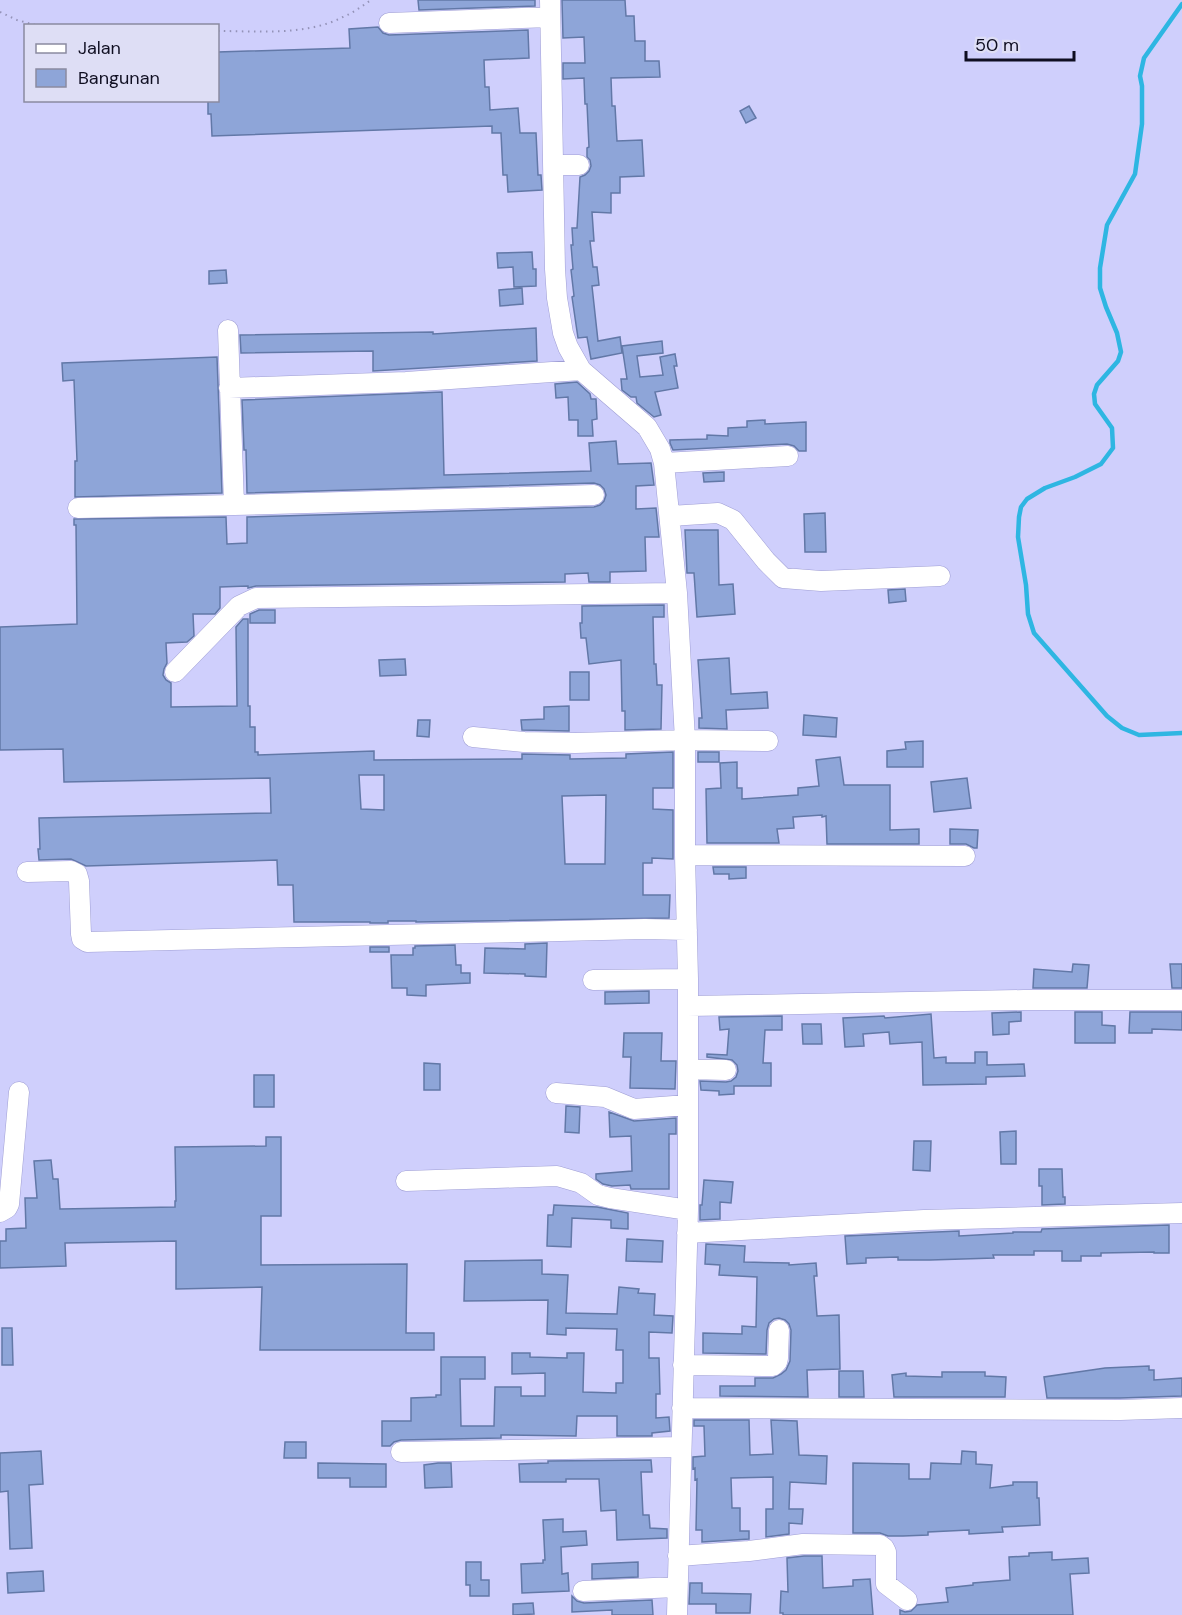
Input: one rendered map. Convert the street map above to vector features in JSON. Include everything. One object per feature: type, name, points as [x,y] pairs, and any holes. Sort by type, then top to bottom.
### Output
[{"type":"street","points":[[389,24],[550,8],[555,269],[563,333],[581,370],[647,427],[655,437],[664,463],[677,593],[685,740],[688,979],[688,1210],[677,1615]]},
{"type":"street","points":[[553,165],[579,165]]},
{"type":"street","points":[[228,330],[234,504]]},
{"type":"street","points":[[229,388],[406,382],[581,370]]},
{"type":"street","points":[[664,463],[788,456]]},
{"type":"street","points":[[78,508],[594,495]]},
{"type":"street","points":[[670,516],[718,513],[733,520],[783,578],[821,581],[940,576]]},
{"type":"street","points":[[175,672],[239,606],[256,598],[677,593]]},
{"type":"street","points":[[473,737],[535,742],[768,741]]},
{"type":"street","points":[[685,855],[965,856]]},
{"type":"street","points":[[27,872],[71,871],[77,874],[81,934],[82,939],[87,942],[633,929],[687,930]]},
{"type":"street","points":[[593,980],[688,979]]},
{"type":"street","points":[[688,1006],[1012,1000],[1182,1000]]},
{"type":"street","points":[[688,1069],[726,1070]]},
{"type":"street","points":[[0,1212],[9,1204],[19,1092]]},
{"type":"street","points":[[556,1094],[605,1097],[634,1109],[687,1104]]},
{"type":"street","points":[[406,1181],[562,1177],[582,1183],[598,1195],[688,1210]]},
{"type":"street","points":[[687,1233],[924,1220],[1182,1213]]},
{"type":"street","points":[[683,1365],[773,1366],[778,1358],[779,1330]]},
{"type":"street","points":[[682,1408],[1097,1410],[1182,1408]]},
{"type":"street","points":[[400,1452],[681,1447]]},
{"type":"street","points":[[678,1556],[749,1551],[803,1544],[880,1545],[886,1552],[886,1584],[908,1600]]},
{"type":"street","points":[[583,1591],[677,1587]]},
{"type":"path","points":[[219,31],[311,27],[342,18],[371,0]]},
{"type":"path","points":[[0,12],[32,24]]},
{"type":"building","points":[[418,0],[535,0],[535,6],[419,10]]},
{"type":"building","points":[[562,0],[625,0],[626,16],[634,16],[635,41],[645,41],[645,61],[659,61],[660,77],[611,78],[617,141],[642,140],[644,176],[620,177],[620,193],[611,193],[611,213],[592,212],[594,241],[590,241],[593,267],[597,267],[599,285],[592,286],[598,341],[620,337],[622,353],[591,359],[587,337],[578,338],[571,270],[573,269],[572,228],[577,228],[580,177],[589,171],[591,166],[587,157],[589,147],[587,104],[585,104],[584,78],[563,79],[563,63],[585,63],[584,37],[563,38]]},
{"type":"building","points":[[378,27],[383,33],[389,35],[528,30],[529,58],[484,60],[485,87],[489,87],[490,110],[518,108],[520,133],[536,133],[538,175],[541,175],[542,190],[508,192],[507,175],[503,175],[501,133],[492,133],[492,126],[212,136],[208,102],[219,102],[219,52],[350,48],[349,29]]},
{"type":"building","points":[[749,106],[756,118],[746,123],[740,111]]},
{"type":"building","points":[[532,252],[533,269],[536,269],[536,286],[514,287],[513,267],[498,268],[497,253]]},
{"type":"building","points":[[226,270],[227,283],[209,284],[209,271]]},
{"type":"building","points":[[522,288],[523,304],[500,306],[499,290]]},
{"type":"building","points":[[536,328],[537,361],[373,371],[373,351],[241,353],[240,335],[433,332],[433,334]]},
{"type":"building","points":[[662,341],[663,353],[637,356],[640,377],[663,375],[660,357],[675,354],[677,366],[674,366],[678,388],[655,392],[661,415],[654,417],[637,403],[636,397],[631,397],[622,390],[621,379],[627,379],[622,346]]},
{"type":"building","points":[[217,357],[222,493],[75,497],[75,461],[77,461],[74,380],[63,381],[62,363]]},
{"type":"building","points":[[577,382],[590,394],[591,399],[596,399],[597,419],[592,420],[593,436],[578,436],[578,420],[569,420],[568,397],[556,398],[555,384]]},
{"type":"building","points":[[442,392],[444,475],[591,471],[589,443],[616,441],[618,464],[651,463],[654,485],[636,486],[636,509],[656,508],[659,537],[645,537],[646,571],[610,572],[610,582],[589,582],[588,573],[565,574],[565,582],[220,587],[220,608],[215,614],[193,614],[194,636],[187,642],[166,643],[167,663],[163,675],[171,683],[171,707],[237,706],[236,627],[243,619],[248,619],[248,706],[250,706],[250,727],[255,727],[255,752],[258,752],[258,755],[374,751],[374,760],[522,759],[522,754],[570,755],[570,759],[626,758],[626,754],[673,752],[673,788],[653,788],[653,809],[673,810],[673,859],[652,858],[652,863],[643,863],[643,895],[670,895],[669,918],[388,921],[388,923],[294,922],[293,885],[278,885],[277,860],[86,866],[71,859],[39,860],[39,818],[271,813],[270,778],[64,782],[63,749],[0,750],[0,627],[77,624],[76,525],[74,525],[74,519],[226,517],[227,544],[247,543],[247,517],[594,507],[604,501],[606,495],[600,485],[594,483],[247,493],[242,400]],"holes":[[[359,775],[384,775],[384,810],[361,809]],[[606,795],[605,864],[565,864],[562,796]]]},
{"type":"building","points":[[765,420],[765,424],[806,422],[806,451],[799,451],[787,444],[673,450],[670,443],[670,440],[707,439],[707,435],[728,436],[728,428],[747,427],[747,421]]},
{"type":"building","points":[[724,472],[724,481],[704,482],[703,473]]},
{"type":"building","points":[[825,513],[826,552],[805,552],[804,514]]},
{"type":"building","points":[[685,530],[718,530],[719,585],[733,584],[735,614],[697,617],[694,573],[687,573]]},
{"type":"building","points":[[905,589],[906,601],[889,603],[888,590]]},
{"type":"building","points":[[664,605],[664,617],[653,617],[654,664],[656,664],[657,685],[662,685],[661,729],[625,730],[625,711],[622,711],[621,660],[589,664],[586,638],[581,638],[582,606]]},
{"type":"building","points":[[259,610],[275,610],[275,623],[250,623],[250,614]]},
{"type":"building","points":[[729,658],[731,694],[767,692],[768,708],[726,710],[727,729],[699,728],[699,718],[702,718],[698,660]]},
{"type":"building","points":[[405,659],[406,675],[380,676],[379,660]]},
{"type":"building","points":[[570,672],[589,672],[589,700],[570,700]]},
{"type":"building","points":[[569,706],[569,731],[522,730],[521,720],[544,719],[544,707]]},
{"type":"building","points":[[804,715],[837,718],[836,737],[803,735]]},
{"type":"building","points":[[418,720],[430,720],[429,737],[417,736]]},
{"type":"building","points":[[923,741],[923,767],[887,767],[887,751],[906,749],[905,742]]},
{"type":"building","points":[[698,752],[719,752],[719,762],[698,762]]},
{"type":"building","points":[[840,757],[844,785],[890,785],[890,830],[919,829],[919,844],[827,844],[826,816],[822,817],[822,815],[793,817],[794,828],[777,829],[779,843],[707,843],[706,789],[721,788],[720,763],[737,762],[737,788],[742,788],[742,799],[798,795],[798,788],[819,786],[816,760]]},
{"type":"building","points":[[967,778],[971,808],[934,812],[931,782]]},
{"type":"building","points":[[950,829],[978,830],[977,848],[966,844],[950,844]]},
{"type":"building","points":[[713,867],[746,867],[746,878],[729,879],[729,874],[714,874]]},
{"type":"building","points":[[547,943],[546,977],[484,973],[485,948],[525,949],[525,944]]},
{"type":"building","points":[[455,945],[456,965],[461,965],[461,973],[470,973],[470,983],[426,985],[426,996],[407,995],[407,988],[392,988],[391,955],[413,955],[415,946]]},
{"type":"building","points":[[370,947],[389,947],[389,952],[370,952]]},
{"type":"building","points":[[1073,964],[1089,965],[1087,988],[1033,988],[1034,969],[1072,972]]},
{"type":"building","points":[[1170,964],[1182,964],[1182,988],[1172,988]]},
{"type":"building","points":[[649,991],[649,1003],[605,1004],[605,992]]},
{"type":"building","points":[[1021,1012],[1021,1021],[1009,1022],[1009,1034],[993,1035],[992,1013]]},
{"type":"building","points":[[1075,1012],[1102,1012],[1102,1025],[1115,1026],[1115,1043],[1075,1043]]},
{"type":"building","points":[[1130,1012],[1182,1012],[1182,1030],[1152,1029],[1152,1033],[1129,1033]]},
{"type":"building","points":[[931,1014],[934,1058],[946,1057],[946,1063],[975,1063],[975,1052],[987,1052],[987,1065],[1024,1064],[1025,1076],[986,1077],[986,1084],[923,1085],[922,1042],[890,1044],[889,1032],[863,1034],[864,1046],[845,1047],[843,1018],[884,1016],[885,1018]]},
{"type":"building","points":[[782,1016],[782,1030],[765,1030],[763,1063],[771,1063],[771,1086],[734,1086],[734,1094],[719,1095],[719,1091],[701,1090],[700,1081],[731,1081],[736,1077],[738,1071],[737,1065],[732,1060],[707,1057],[707,1054],[727,1055],[729,1029],[720,1030],[719,1017]]},
{"type":"building","points":[[802,1024],[821,1024],[822,1044],[803,1044]]},
{"type":"building","points":[[624,1033],[662,1033],[661,1061],[676,1061],[675,1089],[630,1088],[631,1057],[623,1057]]},
{"type":"building","points":[[424,1063],[440,1064],[440,1090],[424,1090]]},
{"type":"building","points":[[254,1075],[274,1075],[274,1107],[254,1107]]},
{"type":"building","points":[[566,1106],[580,1107],[579,1133],[565,1132]]},
{"type":"building","points":[[609,1112],[634,1121],[676,1118],[676,1134],[669,1134],[669,1189],[631,1189],[630,1185],[612,1186],[596,1179],[596,1174],[632,1171],[631,1136],[610,1137]]},
{"type":"building","points":[[1016,1131],[1016,1164],[1001,1164],[1000,1132]]},
{"type":"building","points":[[266,1137],[281,1137],[281,1216],[261,1216],[261,1265],[407,1264],[406,1333],[434,1333],[434,1350],[260,1350],[262,1287],[176,1289],[176,1241],[65,1243],[66,1266],[0,1268],[0,1241],[6,1241],[6,1229],[26,1228],[25,1198],[37,1198],[34,1161],[51,1160],[53,1179],[58,1179],[60,1209],[175,1207],[175,1147],[266,1146]]},
{"type":"building","points":[[914,1141],[931,1141],[930,1171],[913,1170]]},
{"type":"building","points":[[1039,1169],[1062,1169],[1065,1204],[1042,1205]]},
{"type":"building","points":[[704,1180],[733,1182],[731,1203],[720,1202],[720,1219],[700,1220]]},
{"type":"building","points":[[554,1205],[597,1207],[628,1213],[628,1229],[611,1228],[611,1220],[572,1218],[571,1247],[547,1246],[548,1215],[553,1215]]},
{"type":"building","points":[[1169,1225],[1169,1253],[1101,1253],[1101,1256],[1081,1256],[1081,1261],[1062,1261],[1062,1251],[1034,1251],[1034,1255],[993,1255],[994,1258],[898,1260],[898,1257],[866,1258],[866,1263],[847,1264],[845,1236],[959,1231],[959,1236],[1041,1232],[1042,1229]]},
{"type":"building","points":[[627,1239],[663,1241],[662,1262],[626,1261]]},
{"type":"building","points":[[706,1244],[745,1246],[744,1262],[789,1263],[789,1265],[816,1263],[817,1276],[814,1276],[817,1316],[839,1315],[840,1369],[807,1370],[808,1397],[720,1396],[720,1386],[755,1386],[755,1378],[773,1378],[786,1370],[790,1361],[791,1330],[785,1320],[779,1318],[769,1323],[766,1354],[703,1353],[703,1333],[742,1334],[742,1326],[756,1327],[757,1277],[719,1275],[720,1265],[705,1264]]},
{"type":"building","points":[[542,1260],[542,1274],[568,1275],[566,1313],[617,1314],[619,1287],[639,1289],[638,1293],[655,1294],[654,1315],[673,1316],[672,1333],[649,1332],[649,1358],[659,1358],[660,1394],[656,1394],[656,1418],[669,1417],[670,1431],[652,1433],[652,1436],[617,1436],[617,1416],[577,1416],[576,1436],[501,1435],[501,1438],[401,1440],[390,1446],[382,1446],[382,1421],[411,1421],[411,1398],[441,1395],[441,1357],[485,1357],[485,1379],[460,1379],[461,1426],[494,1426],[495,1387],[521,1387],[521,1396],[545,1396],[545,1373],[512,1374],[512,1353],[530,1353],[530,1357],[567,1358],[567,1353],[584,1353],[583,1392],[616,1393],[616,1383],[623,1383],[623,1350],[616,1350],[617,1329],[566,1328],[566,1335],[547,1334],[548,1300],[464,1301],[465,1261]]},
{"type":"building","points":[[2,1328],[12,1328],[13,1365],[2,1365]]},
{"type":"building","points":[[1149,1366],[1149,1370],[1154,1370],[1154,1380],[1182,1378],[1182,1396],[1047,1398],[1044,1377],[1105,1368]]},
{"type":"building","points":[[839,1371],[863,1371],[864,1397],[839,1397]]},
{"type":"building","points":[[942,1372],[985,1372],[985,1376],[1006,1377],[1005,1397],[894,1397],[892,1375],[906,1373],[906,1376],[942,1377]]},
{"type":"building","points":[[694,1420],[749,1420],[750,1455],[773,1454],[771,1420],[797,1421],[799,1455],[827,1456],[826,1484],[790,1482],[789,1509],[803,1509],[802,1524],[789,1523],[789,1534],[766,1537],[766,1509],[773,1509],[773,1477],[731,1478],[732,1508],[740,1508],[740,1531],[749,1531],[749,1539],[702,1542],[702,1530],[696,1530],[697,1479],[695,1480],[693,1457],[705,1456],[704,1426],[694,1426]]},
{"type":"building","points":[[285,1442],[306,1442],[306,1458],[284,1458]]},
{"type":"building","points":[[41,1451],[43,1484],[29,1485],[32,1548],[10,1549],[8,1491],[0,1492],[0,1453]]},
{"type":"building","points":[[962,1451],[976,1452],[976,1464],[992,1465],[990,1488],[1013,1485],[1013,1482],[1037,1482],[1040,1525],[1002,1527],[1003,1532],[969,1534],[969,1530],[903,1536],[853,1533],[853,1463],[909,1464],[909,1479],[930,1479],[931,1463],[961,1464]]},
{"type":"building","points":[[651,1460],[652,1472],[641,1472],[643,1515],[649,1515],[650,1528],[667,1529],[667,1538],[617,1540],[616,1510],[601,1511],[599,1479],[520,1482],[519,1464],[548,1463],[548,1461]]},
{"type":"building","points":[[318,1463],[386,1464],[386,1487],[350,1487],[350,1478],[318,1478]]},
{"type":"building","points":[[451,1463],[452,1487],[425,1488],[424,1465]]},
{"type":"building","points":[[563,1519],[563,1532],[586,1531],[587,1545],[561,1547],[562,1574],[568,1573],[569,1591],[522,1593],[521,1564],[543,1563],[545,1560],[543,1520]]},
{"type":"building","points":[[1052,1552],[1052,1560],[1088,1558],[1089,1573],[1070,1574],[1073,1615],[900,1615],[900,1610],[911,1611],[917,1605],[948,1602],[946,1588],[1010,1580],[1009,1557]]},
{"type":"building","points":[[822,1556],[823,1588],[853,1586],[853,1580],[870,1579],[873,1615],[783,1615],[780,1613],[781,1591],[788,1592],[787,1558]]},
{"type":"building","points":[[466,1562],[481,1562],[481,1580],[489,1580],[489,1596],[470,1596],[470,1585],[466,1585]]},
{"type":"building","points":[[638,1562],[638,1577],[592,1579],[592,1564]]},
{"type":"building","points":[[43,1571],[44,1591],[8,1593],[7,1573]]},
{"type":"building","points":[[690,1583],[702,1583],[702,1593],[751,1594],[750,1613],[716,1613],[716,1604],[689,1604]]},
{"type":"building","points":[[572,1596],[584,1603],[652,1600],[653,1615],[612,1615],[612,1610],[572,1612]]},
{"type":"building","points":[[533,1603],[534,1614],[513,1615],[513,1604]]},
{"type":"waterway","points":[[1182,4],[1144,58],[1140,76],[1142,124],[1135,174],[1107,225],[1100,268],[1100,288],[1117,333],[1121,352],[1118,361],[1097,385],[1094,394],[1095,404],[1112,428],[1113,448],[1101,464],[1045,488],[1027,499],[1021,507],[1018,537],[1028,614],[1034,633],[1107,716],[1122,728],[1139,735],[1182,733]]}]
